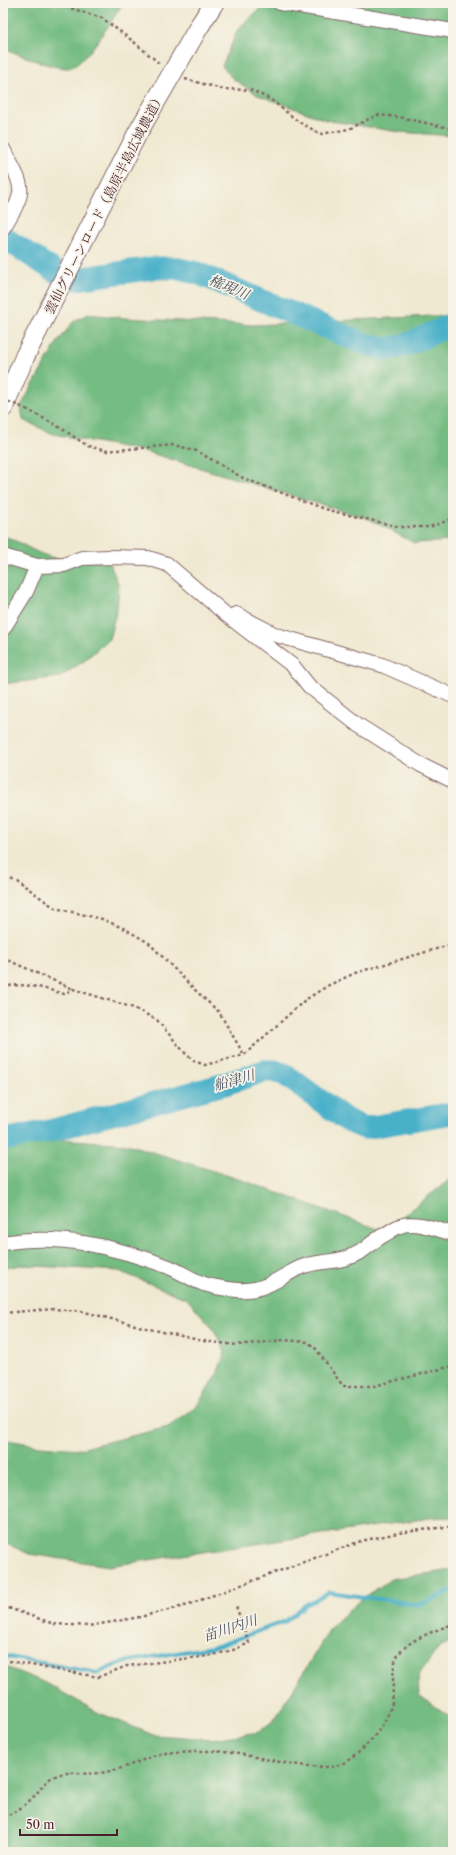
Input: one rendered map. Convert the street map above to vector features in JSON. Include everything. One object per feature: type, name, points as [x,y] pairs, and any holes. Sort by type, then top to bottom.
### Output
[{"type":"street","name":"雲仙グリーンロード（島原半島広域農道）","points":[[3,408],[25,356],[138,134],[214,3]]},
{"type":"street","points":[[280,3],[453,31]]},
{"type":"street","points":[[3,149],[20,181],[21,192],[18,204],[3,228]]},
{"type":"street","points":[[3,556],[37,566],[64,565],[82,558],[148,558],[166,564],[224,613],[293,666],[310,686],[358,725],[421,765],[453,781]]},
{"type":"street","points":[[3,629],[26,592],[37,566]]},
{"type":"street","points":[[224,613],[233,612],[276,635],[382,665],[453,696]]},
{"type":"street","points":[[3,1244],[18,1241],[60,1240],[102,1246],[143,1258],[172,1269],[204,1284],[246,1290],[266,1286],[314,1262],[345,1259],[364,1251],[385,1234],[390,1233],[400,1226],[420,1225],[453,1234]]},
{"type":"path","points":[[54,3],[102,18],[161,65]]},
{"type":"path","points":[[184,78],[190,81],[222,89],[251,90],[270,98],[299,122],[321,134],[349,129],[378,115],[399,117],[453,129]]},
{"type":"path","points":[[3,400],[26,409],[56,425],[88,446],[106,451],[174,445],[197,451],[243,478],[324,509],[400,527],[429,527],[453,519]]},
{"type":"path","points":[[3,876],[15,879],[55,908],[102,920],[125,929],[148,943],[219,1012],[244,1055]]},
{"type":"path","points":[[3,958],[73,989],[134,1008],[157,1020],[185,1053],[194,1061],[205,1065],[244,1055],[305,1000],[329,985],[355,973],[453,944]]},
{"type":"path","points":[[3,987],[16,984],[30,984],[64,994],[73,989]]},
{"type":"path","points":[[3,1313],[53,1309],[81,1311],[203,1341],[237,1345],[284,1340],[308,1342],[316,1348],[344,1386],[374,1386],[453,1366]]},
{"type":"path","points":[[3,1606],[54,1624],[89,1626],[140,1618],[184,1606],[361,1541],[398,1533],[453,1526]]},
{"type":"path","points":[[3,1660],[98,1677],[127,1666],[208,1656],[233,1650],[248,1643],[236,1606]]},
{"type":"path","points":[[3,1817],[15,1813],[29,1801],[49,1779],[63,1772],[98,1774],[138,1763],[158,1754],[201,1751],[230,1753],[287,1764],[321,1767],[336,1766],[352,1758],[367,1745],[383,1723],[392,1703],[396,1658],[405,1647],[424,1636],[453,1624]]},
{"type":"green space","points":[[3,3],[123,3],[106,30],[90,51],[75,66],[68,68],[44,64],[3,48]]},
{"type":"green space","points":[[266,3],[453,3],[453,136],[399,132],[326,120],[258,95],[232,78],[222,66],[238,29]]},
{"type":"green space","points":[[88,314],[124,318],[253,325],[453,315],[453,541],[414,543],[369,519],[144,451],[53,434],[23,420],[21,406],[57,343],[73,322]]},
{"type":"green space","points":[[3,536],[32,550],[58,559],[109,562],[119,586],[117,609],[109,639],[84,661],[60,677],[3,684]]},
{"type":"green space","points":[[59,1139],[127,1144],[242,1180],[378,1229],[395,1222],[453,1177],[453,1517],[430,1518],[109,1566],[29,1554],[3,1542],[3,1439],[40,1446],[79,1449],[168,1427],[196,1407],[217,1375],[225,1351],[213,1328],[187,1299],[119,1271],[21,1265],[3,1268],[3,1148]]},
{"type":"green space","points":[[453,1570],[453,1641],[439,1647],[418,1676],[419,1695],[442,1712],[453,1717],[453,1852],[3,1852],[3,1666],[44,1682],[97,1712],[153,1735],[212,1739],[259,1732],[275,1719],[331,1627],[359,1601],[391,1579]]},
{"type":"waterway","name":"権現川","points":[[3,237],[56,272],[76,279],[153,268],[174,268],[197,273],[365,344],[386,349],[406,345],[453,324]]},
{"type":"waterway","name":"船津川","points":[[3,1140],[49,1131],[225,1084],[264,1071],[274,1071],[284,1074],[348,1121],[365,1128],[453,1113]]},
{"type":"waterway","name":"苗川内川","points":[[3,1656],[97,1673],[123,1662],[218,1646],[286,1621],[305,1605],[329,1592],[420,1605],[453,1590]]}]
